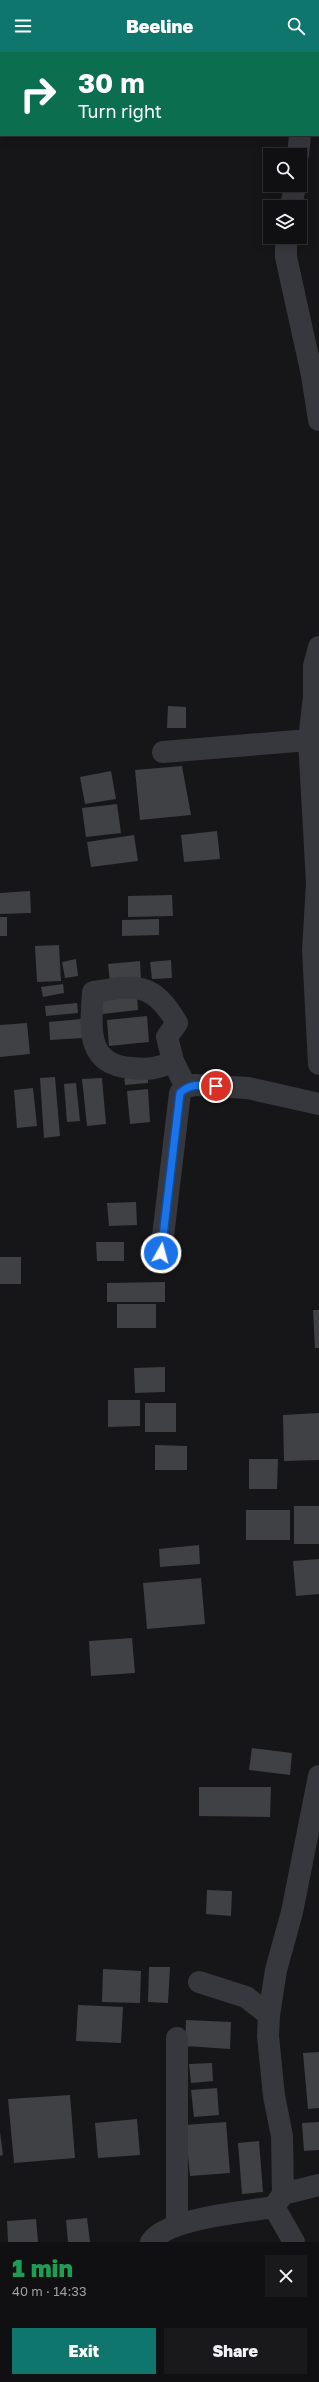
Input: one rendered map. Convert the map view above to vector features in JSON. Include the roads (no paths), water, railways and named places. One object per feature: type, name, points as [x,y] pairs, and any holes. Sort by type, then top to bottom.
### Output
[{"type":"street","points":[[299,148],[300,136]]},
{"type":"street","points":[[286,244],[286,257],[312,375],[319,420]]},
{"type":"street","points":[[319,647],[314,666],[314,696],[309,740],[317,883],[316,950],[319,1064]]},
{"type":"street","points":[[163,752],[309,740]]},
{"type":"street","points":[[173,1061],[164,1067],[147,1070],[123,1068],[110,1064],[103,1059],[97,1051],[92,1034],[93,992],[116,989],[122,986],[144,988],[154,994],[169,1009],[177,1023],[168,1037],[173,1061],[186,1087]]},
{"type":"street","points":[[161,1253],[180,1093],[186,1087],[194,1085],[248,1088],[319,1104]]},
{"type":"street","points":[[294,2242],[278,2200],[282,2136],[274,2096],[268,2036],[269,2015],[276,1970],[292,1912],[319,1776]]},
{"type":"street","points":[[200,1982],[246,1997],[269,2015]]},
{"type":"street","points":[[177,2038],[177,2224]]},
{"type":"street","points":[[151,2242],[155,2236],[177,2224],[278,2200],[319,2185]]}]
